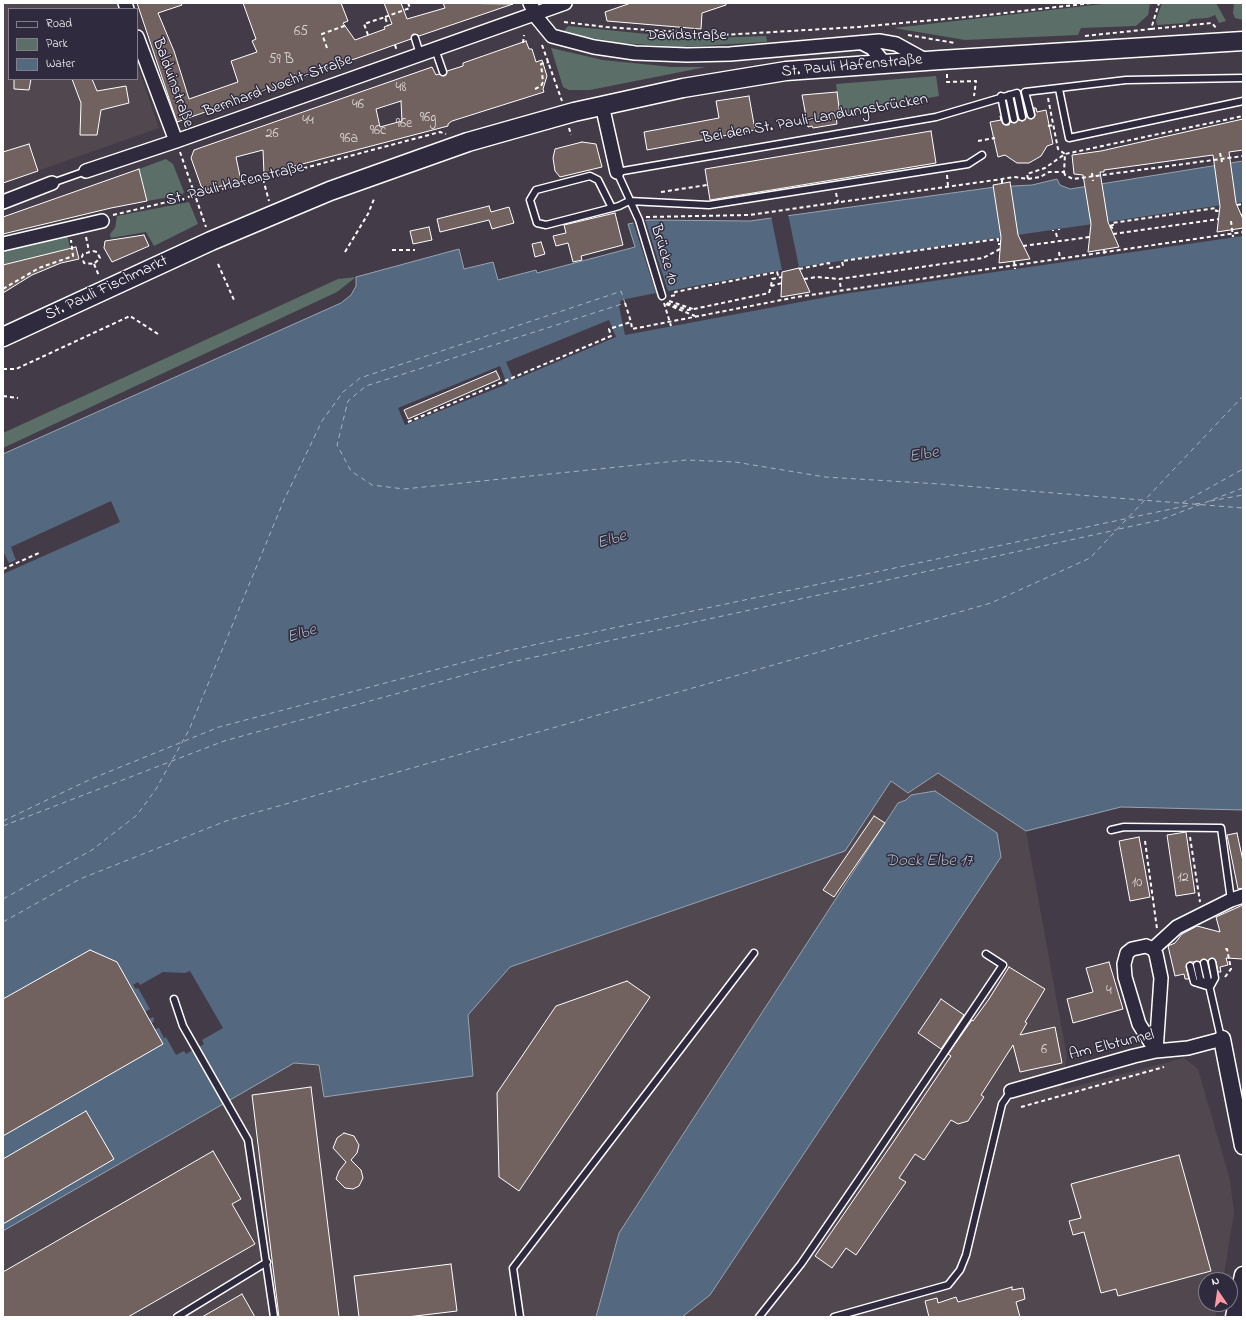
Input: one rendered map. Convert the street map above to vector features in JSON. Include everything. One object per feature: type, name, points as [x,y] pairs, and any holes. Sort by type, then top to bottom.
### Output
[{"type":"main road","name":"St. Pauli Hafenstraße","points":[[211,241],[330,191],[507,129],[683,88],[786,71],[1220,43],[1243,40]]},
{"type":"main road","name":"St. Pauli Fischmarkt","points":[[3,337],[211,241]]},
{"type":"street","name":"Bernhard-Nocht-Straße","points":[[86,171],[176,141],[435,49],[532,8],[565,3]]},
{"type":"street","name":"Davidstraße","points":[[532,8],[548,33],[559,39],[594,47],[635,53],[687,56],[730,54],[862,37],[875,41],[891,43],[927,61]]},
{"type":"street","points":[[862,37],[885,64]]},
{"type":"street","name":"Balduinstraße","points":[[138,40],[176,141]]},
{"type":"street","points":[[602,106],[617,172]]},
{"type":"street","name":"Bernhard-Nocht-Straße","points":[[3,202],[52,183]]},
{"type":"street","points":[[3,244],[102,221]]},
{"type":"street","points":[[1156,1051],[1139,1024],[1125,977],[1124,964],[1127,953],[1132,949],[1157,945],[1177,927],[1237,898]]},
{"type":"street","points":[[1156,1051],[1161,986],[1156,954],[1157,945]]},
{"type":"street","points":[[1222,1039],[1243,1146]]},
{"type":"street","name":"Am Elbtunnel","points":[[1011,1091],[1156,1051],[1188,1048],[1222,1039]]},
{"type":"street","points":[[1234,1313],[1243,1275]]},
{"type":"lane","points":[[415,38],[420,54]]},
{"type":"lane","points":[[435,49],[443,72]]},
{"type":"lane","points":[[1030,115],[1025,92],[1126,80],[1243,78]]},
{"type":"lane","points":[[1059,89],[1069,138],[1243,101]]},
{"type":"lane","name":"Bei den St. Pauli-Landungsbrücken","points":[[617,172],[936,117],[972,108],[1001,96],[1017,93],[1022,117]]},
{"type":"lane","points":[[1009,95],[1014,119]]},
{"type":"lane","points":[[1001,96],[1006,120]]},
{"type":"lane","points":[[612,208],[598,180],[590,176],[536,190],[530,200],[537,223],[546,225],[612,208],[629,201],[709,205],[968,164],[982,155]]},
{"type":"lane","name":"Bernhard-Nocht-Straße","points":[[52,183],[86,171]]},
{"type":"lane","points":[[617,172],[629,201]]},
{"type":"lane","name":"Brücke 10","points":[[629,201],[638,220],[663,299]]},
{"type":"lane","points":[[1111,830],[1124,827],[1221,828],[1237,898]]},
{"type":"lane","points":[[520,1317],[513,1268],[754,953]]},
{"type":"lane","points":[[759,1317],[801,1264],[1003,965],[986,954]]},
{"type":"lane","points":[[1210,987],[1215,978],[1212,962]]},
{"type":"lane","points":[[1204,963],[1222,1039]]},
{"type":"lane","points":[[1197,965],[1200,979],[1210,987]]},
{"type":"lane","points":[[1190,966],[1194,982],[1210,987]]},
{"type":"lane","points":[[174,999],[183,1026],[248,1140],[274,1317]]},
{"type":"lane","points":[[834,1317],[948,1285],[960,1270],[966,1255],[1002,1104],[1011,1091]]},
{"type":"lane","points":[[176,1317],[267,1262]]},
{"type":"path","points":[[368,35],[364,24],[410,8],[408,3]]},
{"type":"path","points":[[564,22],[606,27],[722,35],[858,27],[978,16],[1092,3]]},
{"type":"path","points":[[1151,29],[1159,3]]},
{"type":"path","points":[[385,17],[388,26]]},
{"type":"path","points":[[327,48],[322,34],[344,26],[343,23]]},
{"type":"path","points":[[1086,34],[1197,24],[1212,23],[1215,25]]},
{"type":"path","points":[[858,27],[862,37]]},
{"type":"path","points":[[523,42],[524,35]]},
{"type":"path","points":[[906,35],[958,43]]},
{"type":"path","points":[[544,50],[563,104]]},
{"type":"path","points":[[535,89],[541,86],[543,82],[541,64],[549,62]]},
{"type":"path","points":[[947,73],[947,82],[976,81],[972,108]]},
{"type":"path","points":[[1046,89],[1058,148],[1065,154]]},
{"type":"path","points":[[1028,179],[1027,174],[1045,168],[1065,154],[1088,151],[1243,116]]},
{"type":"path","points":[[1048,126],[1054,125]]},
{"type":"path","name":"St. Pauli Hafenstraße","points":[[102,221],[108,216],[194,194],[263,179],[440,132],[468,142]]},
{"type":"path","points":[[978,141],[995,138]]},
{"type":"path","points":[[1065,154],[1064,172],[1065,175],[1073,179],[1221,161],[1243,156]]},
{"type":"path","points":[[1220,154],[1221,161]]},
{"type":"path","points":[[184,164],[204,222]]},
{"type":"path","points":[[638,220],[643,217],[780,213],[1014,177],[1028,179],[1040,177],[1049,172],[1064,172]]},
{"type":"path","points":[[1092,173],[1093,181]]},
{"type":"path","points":[[263,179],[267,195]]},
{"type":"path","points":[[1002,179],[1002,184]]},
{"type":"path","points":[[656,193],[707,185]]},
{"type":"path","points":[[344,252],[368,214],[374,199]]},
{"type":"path","points":[[1237,205],[1243,204]]},
{"type":"path","points":[[1111,227],[1113,226],[1112,223],[1216,208],[1216,211],[1220,211]]},
{"type":"path","points":[[1113,234],[1219,219]]},
{"type":"path","points":[[1230,221],[1233,238]]},
{"type":"path","points":[[3,289],[39,268],[73,256],[68,229]]},
{"type":"path","points":[[625,303],[632,329],[797,297],[1243,232]]},
{"type":"path","points":[[1056,233],[1057,237]]},
{"type":"path","points":[[1023,246],[1090,237]]},
{"type":"path","points":[[800,270],[829,264],[830,268],[837,268],[843,266],[842,261],[998,239],[998,242],[1000,243]]},
{"type":"path","points":[[87,244],[89,251]]},
{"type":"path","points":[[804,279],[817,277],[839,279],[983,258],[1000,249]]},
{"type":"path","points":[[93,250],[98,253],[100,258],[94,264],[84,263],[82,258],[83,254],[89,251],[93,250]]},
{"type":"path","points":[[392,250],[415,250]]},
{"type":"path","points":[[1059,252],[1060,259]]},
{"type":"path","points":[[1014,261],[1015,269]]},
{"type":"path","points":[[218,264],[234,300]]},
{"type":"path","points":[[670,302],[688,310],[769,293],[772,279],[782,276],[778,275],[777,272],[676,292],[676,295],[672,296]]},
{"type":"path","points":[[840,283],[842,290]]},
{"type":"path","points":[[771,286],[782,284]]},
{"type":"path","points":[[663,299],[696,316]]},
{"type":"path","points":[[666,307],[671,326]]},
{"type":"path","points":[[3,370],[16,369],[130,316],[158,334]]},
{"type":"path","points":[[408,422],[611,336],[608,329],[631,322]]},
{"type":"path","points":[[3,396],[18,398]]},
{"type":"path","points":[[3,569],[39,553]]},
{"type":"path","points":[[1188,828],[1202,914]]},
{"type":"path","points":[[1145,841],[1157,945]]},
{"type":"path","points":[[1021,1107],[1164,1067]]},
{"type":"shaded area","points":[[3,3],[116,3],[118,8],[8,8],[8,80],[138,80],[138,67],[159,128],[3,183]]},
{"type":"shaded area","points":[[938,773],[1026,831],[1067,1057],[1061,1090],[1184,1058],[1198,1069],[1230,1180],[1234,1213],[1224,1272],[1198,1272],[1198,1312],[1216,1312],[1215,1317],[3,1317],[3,1231],[294,1063],[319,1065],[324,1096],[468,1015],[510,967],[844,851],[891,781],[908,793]]},
{"type":"green space","points":[[1111,3],[1150,3],[1148,15],[1136,26],[1081,28],[1078,35],[965,40],[894,28]]},
{"type":"green space","points":[[1162,3],[1216,3],[1226,21],[1219,23],[1215,15],[1208,18],[1191,19],[1186,23],[1157,25],[1156,20]]},
{"type":"green space","points":[[1234,3],[1243,3],[1243,20],[1235,18],[1233,13]]},
{"type":"green space","points":[[568,26],[667,36],[713,38],[766,36],[767,42],[681,47],[621,43],[575,35],[564,31]]},
{"type":"green space","points":[[551,48],[603,60],[672,67],[706,67],[590,90],[569,90],[563,87]]},
{"type":"green space","points":[[936,76],[939,96],[840,115],[836,84]]},
{"type":"green space","points":[[166,159],[173,164],[184,192],[182,195],[147,201],[139,169]]},
{"type":"green space","points":[[189,202],[198,224],[154,246],[146,232],[111,238],[110,234],[115,228],[117,216]]},
{"type":"green space","points":[[67,234],[70,248],[68,253],[3,274],[3,250]]},
{"type":"green space","points":[[356,277],[337,292],[3,448],[3,433],[338,279]]},
{"type":"water","name":"Elbe","points":[[1243,161],[1243,810],[1121,807],[1026,831],[938,773],[908,793],[891,781],[845,851],[510,967],[468,1015],[473,1076],[324,1097],[319,1065],[294,1063],[3,1231],[3,454],[341,303],[351,295],[356,286],[356,277],[459,249],[464,269],[493,262],[498,280],[536,270],[537,273],[635,247],[628,224],[648,220],[750,221],[995,187],[1032,185],[1057,179],[1060,185],[1070,189]]},
{"type":"water","name":"Dock Elbe 17","points":[[935,791],[997,833],[1001,857],[710,1295],[682,1317],[596,1317],[619,1233],[898,803],[906,800],[911,795]]},
{"type":"pier","points":[[1243,202],[1243,236],[843,294],[625,335],[619,306],[621,300],[656,293],[633,222],[642,219],[645,219],[668,291],[782,270],[771,216],[788,214],[799,267]]},
{"type":"pier","points":[[609,320],[616,337],[514,380],[506,362]]},
{"type":"pier","points":[[500,366],[507,384],[405,425],[398,408]]},
{"type":"pier","points":[[111,501],[120,522],[3,574],[3,551],[9,563],[16,560],[11,547]]},
{"type":"pier","points":[[190,971],[223,1028],[202,1040],[204,1044],[186,1054],[184,1051],[176,1055],[159,1028],[155,1029],[152,1024],[154,1019],[153,1017],[149,1019],[145,1012],[150,1009],[138,988],[136,989],[133,985],[138,982],[140,985],[163,972],[185,973]]},
{"type":"building","points":[[137,3],[181,3],[182,5],[158,13],[174,51],[189,99],[238,82],[231,61],[257,52],[252,41],[256,39],[243,3],[341,3],[348,21],[343,23],[355,40],[385,29],[384,27],[392,24],[384,3],[401,3],[407,19],[445,8],[443,3],[513,4],[419,36],[413,34],[411,39],[177,122]]},
{"type":"building","points":[[631,3],[726,3],[726,5],[702,13],[701,29],[607,21],[605,12]]},
{"type":"building","points":[[526,41],[529,49],[532,49],[536,62],[542,60],[547,76],[543,89],[544,92],[452,121],[448,124],[448,126],[264,174],[263,150],[236,157],[241,181],[205,190],[201,186],[191,158],[194,150],[432,67],[436,75],[439,74],[444,76],[447,71],[463,66],[463,63]],"holes":[[[401,101],[402,121],[380,127],[376,109]]]},
{"type":"building","points":[[14,80],[31,80],[29,90],[14,89]]},
{"type":"building","points":[[72,80],[92,80],[97,91],[126,86],[129,103],[101,110],[97,135],[80,135],[81,103]]},
{"type":"building","points":[[837,92],[840,115],[836,116],[837,124],[813,128],[812,126],[808,127],[802,95]]},
{"type":"building","points":[[749,96],[755,130],[647,150],[644,132],[719,118],[716,101]]},
{"type":"building","points":[[1034,108],[1036,108],[1037,112],[1046,110],[1053,144],[1047,146],[1041,156],[1029,163],[1017,163],[1005,155],[998,157],[990,122],[1001,120],[1000,116],[1005,125],[1009,125],[1010,122],[1015,123],[1018,120],[1023,121],[1026,118],[1026,112],[1028,118],[1032,119],[1035,116]]},
{"type":"building","points":[[1243,119],[1243,150],[1229,152],[1236,203],[1243,219],[1243,228],[1217,232],[1220,206],[1213,155],[1104,170],[1104,172],[1100,172],[1108,222],[1119,247],[1088,252],[1091,224],[1083,175],[1074,174],[1072,155],[1101,151]]},
{"type":"building","points":[[931,131],[936,163],[710,200],[705,169]]},
{"type":"building","points":[[582,142],[596,144],[602,167],[560,177],[555,171],[553,158],[555,149]]},
{"type":"building","points":[[29,144],[38,171],[3,183],[3,152]]},
{"type":"building","points":[[139,169],[147,201],[111,208],[3,234],[3,217]]},
{"type":"building","points":[[1010,182],[1018,235],[1030,259],[999,263],[1001,237],[993,185]]},
{"type":"building","points":[[489,206],[491,212],[509,207],[514,223],[492,229],[489,220],[440,232],[437,219]]},
{"type":"building","points":[[615,213],[623,245],[581,256],[582,260],[573,262],[568,243],[556,246],[553,236],[566,233],[564,225]]},
{"type":"building","points":[[429,227],[432,240],[413,244],[410,231]]},
{"type":"building","points":[[144,235],[149,246],[112,262],[104,248],[105,241]]},
{"type":"building","points":[[541,242],[545,254],[535,257],[532,244]]},
{"type":"building","points":[[76,247],[79,259],[61,263],[32,275],[3,293],[3,265]]},
{"type":"building","points":[[799,268],[810,292],[781,297],[782,272]]},
{"type":"building","points":[[496,371],[500,379],[408,419],[404,410]]},
{"type":"building","points":[[874,816],[885,823],[834,897],[823,890]]},
{"type":"building","points":[[1186,832],[1195,893],[1176,896],[1167,835]]},
{"type":"building","points":[[1237,833],[1243,861],[1243,888],[1238,889],[1227,835]]},
{"type":"building","points":[[1139,837],[1150,897],[1130,901],[1119,841]]},
{"type":"building","points":[[1243,905],[1243,959],[1226,958],[1228,965],[1220,967],[1221,972],[1218,972],[1216,961],[1213,958],[1208,961],[1203,959],[1200,962],[1189,962],[1186,967],[1189,979],[1185,979],[1184,974],[1175,976],[1168,946],[1175,943],[1182,934],[1197,926],[1220,932],[1216,917]]},
{"type":"building","points":[[90,950],[117,962],[163,1044],[3,1136],[3,999]]},
{"type":"building","points":[[1109,962],[1123,1009],[1073,1023],[1067,999],[1093,992],[1086,968]]},
{"type":"building","points":[[1009,967],[1045,989],[1025,1022],[1027,1023],[1020,1035],[1055,1027],[1062,1063],[1020,1072],[1013,1045],[981,1095],[984,1097],[968,1121],[958,1124],[951,1120],[924,1160],[915,1154],[899,1178],[906,1182],[856,1255],[846,1248],[832,1268],[815,1256],[951,1056],[948,1054],[989,999]]},
{"type":"building","points":[[627,981],[650,997],[519,1191],[499,1177],[497,1093],[556,1006]]},
{"type":"building","points":[[941,999],[964,1015],[941,1049],[918,1033]]},
{"type":"building","points":[[311,1087],[339,1317],[279,1317],[252,1095]]},
{"type":"building","points":[[86,1111],[114,1159],[3,1224],[3,1159]]},
{"type":"building","points":[[344,1133],[354,1136],[359,1145],[357,1153],[351,1160],[361,1170],[363,1178],[359,1186],[353,1189],[345,1188],[336,1179],[339,1171],[346,1162],[333,1148],[337,1138]]},
{"type":"building","points":[[213,1151],[241,1199],[232,1204],[255,1244],[128,1317],[3,1317],[3,1272]]},
{"type":"building","points":[[1179,1155],[1211,1271],[1198,1272],[1198,1274],[1118,1296],[1116,1289],[1101,1293],[1084,1232],[1073,1235],[1069,1221],[1081,1218],[1071,1184]]},
{"type":"building","points":[[451,1264],[457,1311],[407,1317],[359,1317],[354,1276]]},
{"type":"building","points":[[1012,1287],[1012,1290],[1023,1288],[1025,1299],[1016,1302],[1020,1317],[929,1317],[925,1301],[937,1298],[938,1303],[956,1297],[958,1302]]},
{"type":"building","points":[[242,1294],[255,1317],[202,1317]]},
{"type":"ferry route","points":[[3,899],[92,850],[137,815],[156,789],[189,730],[284,500],[322,421],[343,392],[360,378],[621,291],[625,303],[366,386],[348,401],[337,445],[351,471],[372,485],[404,489],[686,460],[735,462],[825,477],[940,484],[1243,508]]},
{"type":"ferry route","points":[[3,922],[80,879],[226,821],[991,603],[1090,558],[1243,396]]},
{"type":"ferry route","points":[[1182,503],[1243,469]]},
{"type":"ferry route","points":[[1119,529],[1160,520],[1243,488]]},
{"type":"ferry route","points":[[1210,501],[1243,495]]},
{"type":"ferry route","points":[[1195,504],[1203,503]]},
{"type":"ferry route","points":[[3,821],[91,779],[219,727],[510,650],[1190,505]]},
{"type":"ferry route","points":[[3,826],[224,741],[512,662],[1116,530]]}]
